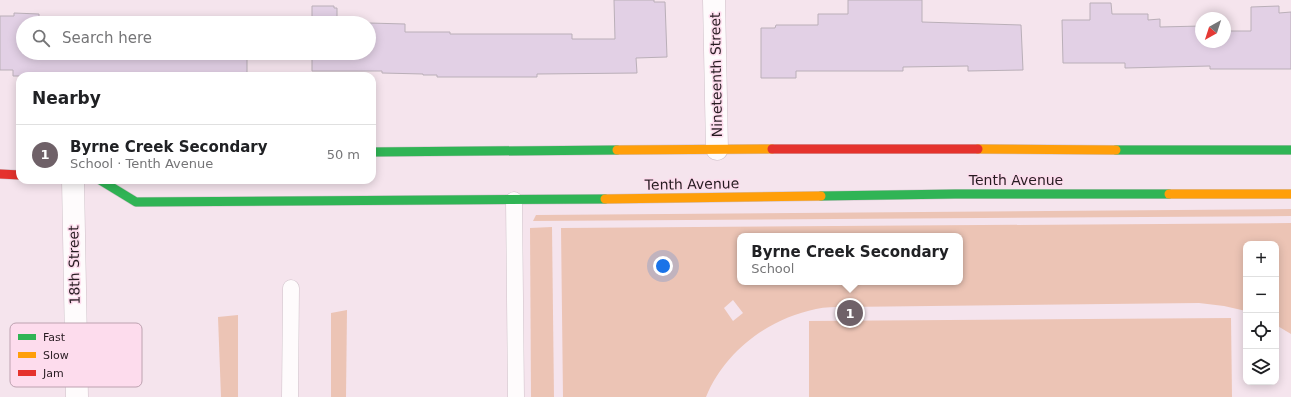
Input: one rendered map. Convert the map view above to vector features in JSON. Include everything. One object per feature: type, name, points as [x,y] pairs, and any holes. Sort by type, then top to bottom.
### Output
[{"type":"main road","points":[[376,152],[717,149],[1291,150]]},
{"type":"main road","points":[[0,174],[16,175]]},
{"type":"main road","name":"Tenth Avenue","points":[[107,184],[136,202],[514,200],[955,194],[1291,194]]},
{"type":"street","name":"Nineteenth Street","points":[[714,0],[717,149]]},
{"type":"street","name":"18th Street","points":[[73,184],[76,323]]},
{"type":"street","name":"18th Street","points":[[77,387],[77,397]]},
{"type":"lane","points":[[514,200],[516,397]]},
{"type":"lane","points":[[290,397],[291,288]]},
{"type":"shaded area","points":[[1291,209],[1291,216],[533,221],[536,215]]},
{"type":"shaded area","points":[[1291,223],[1291,334],[1279,327],[1279,241],[1243,241],[1243,310],[1199,303],[837,307],[816,309],[781,320],[750,340],[724,365],[714,380],[706,397],[563,397],[561,228]],"holes":[[[733,300],[743,313],[733,321],[724,308]]]},
{"type":"shaded area","points":[[552,227],[554,397],[531,397],[530,228]]},
{"type":"shaded area","points":[[347,310],[346,397],[331,397],[331,313]]},
{"type":"shaded area","points":[[238,315],[238,397],[221,397],[218,317]]},
{"type":"shaded area","points":[[1231,318],[1232,397],[809,397],[809,321]]},
{"type":"building","points":[[614,0],[654,0],[654,2],[665,2],[667,57],[636,58],[637,73],[537,74],[537,77],[437,77],[437,75],[382,73],[382,71],[312,71],[312,60],[376,60],[376,23],[405,24],[405,32],[450,32],[450,34],[572,34],[572,39],[615,39]]},
{"type":"building","points":[[848,0],[922,0],[922,22],[1021,25],[1023,70],[968,71],[968,66],[903,67],[903,71],[796,71],[796,78],[761,78],[761,28],[775,28],[776,25],[818,25],[818,14],[848,14]]},
{"type":"building","points":[[1090,3],[1111,3],[1112,14],[1148,14],[1148,20],[1160,19],[1160,27],[1195,26],[1195,48],[1231,48],[1231,31],[1251,31],[1251,7],[1279,6],[1279,13],[1291,12],[1291,69],[1210,69],[1210,66],[1125,68],[1125,63],[1063,63],[1062,20],[1090,20]]},
{"type":"building","points":[[312,6],[334,6],[334,8],[337,8],[337,16],[312,16]]},
{"type":"building","points":[[14,13],[39,14],[39,16],[16,16],[16,60],[247,60],[247,72],[16,72],[16,76],[13,76],[13,70],[0,70],[0,16],[14,16]]},
{"type":"traffic: fast","points":[[376,152],[617,150]]},
{"type":"traffic: fast","points":[[1116,150],[1291,150]]},
{"type":"traffic: fast","points":[[107,184],[136,202],[605,199]]},
{"type":"traffic: fast","points":[[821,196],[955,194],[1169,194]]},
{"type":"traffic: slow","points":[[617,150],[772,149]]},
{"type":"traffic: slow","points":[[978,149],[1116,150]]},
{"type":"traffic: slow","points":[[1169,194],[1291,194]]},
{"type":"traffic: slow","points":[[605,199],[821,196]]},
{"type":"traffic: jam","points":[[772,149],[978,149]]},
{"type":"traffic: jam","points":[[0,174],[16,175]]},
{"type":"place","name":"Byrne Creek Secondary","points":[[850,313]]}]
